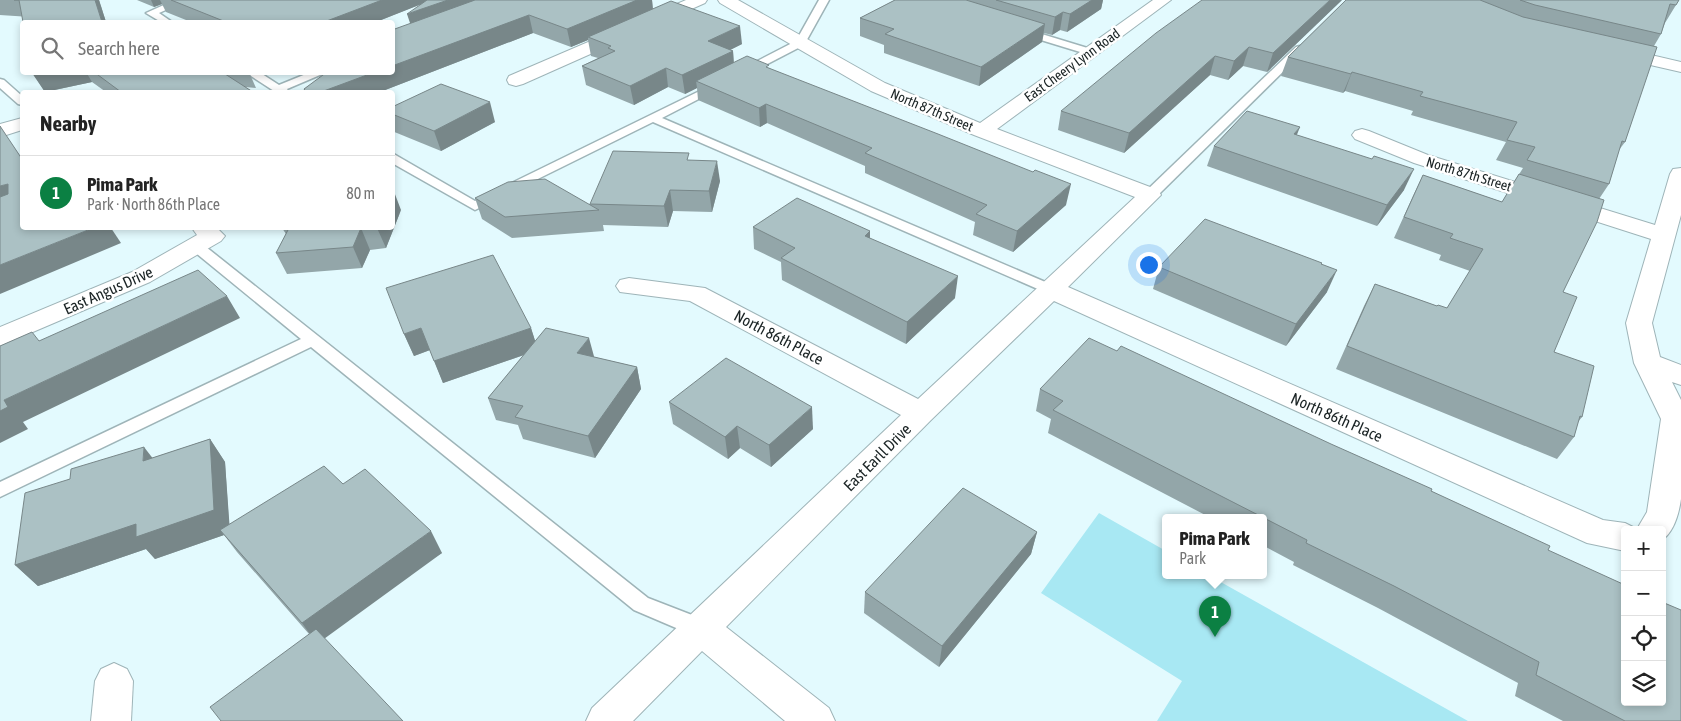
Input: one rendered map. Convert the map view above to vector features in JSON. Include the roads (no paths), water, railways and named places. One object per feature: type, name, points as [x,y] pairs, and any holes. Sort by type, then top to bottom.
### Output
[{"type":"street","points":[[516,80],[699,0]]},
{"type":"street","name":"North 87th Street","points":[[726,0],[878,87],[981,130],[1150,195]]},
{"type":"street","name":"East Cheery Lynn Road","points":[[981,130],[1090,52],[1154,1]]},
{"type":"street","points":[[1605,49],[1681,67]]},
{"type":"street","points":[[0,132],[20,125]]},
{"type":"street","name":"North 87th Street","points":[[1362,135],[1421,159],[1664,235]]},
{"type":"street","points":[[1656,526],[1663,514],[1676,419],[1648,363],[1639,322],[1681,174]]},
{"type":"street","name":"East Earll Drive","points":[[606,721],[921,413],[1150,195]]},
{"type":"street","name":"East Angus Drive","points":[[0,337],[141,277],[204,236]]},
{"type":"street","name":"North 86th Place","points":[[629,286],[696,294],[921,413]]},
{"type":"street","name":"North 86th Place","points":[[1052,290],[1599,533],[1621,536]]},
{"type":"street","points":[[1648,363],[1681,375]]},
{"type":"street","points":[[702,629],[815,721]]},
{"type":"street","points":[[111,721],[114,680]]},
{"type":"lane","points":[[163,20],[151,13],[183,0]]},
{"type":"lane","points":[[395,159],[475,206],[800,44],[824,0]]},
{"type":"lane","points":[[1014,29],[1090,52]]},
{"type":"lane","points":[[1150,195],[1308,41]]},
{"type":"lane","points":[[255,75],[279,90]]},
{"type":"lane","points":[[283,90],[316,75]]},
{"type":"lane","points":[[0,82],[20,100]]},
{"type":"lane","points":[[653,118],[1052,290]]},
{"type":"lane","points":[[204,236],[312,340],[641,604],[702,629]]},
{"type":"lane","points":[[0,490],[312,340]]},
{"type":"place","name":"Pima Park","points":[[1215,637]]}]
